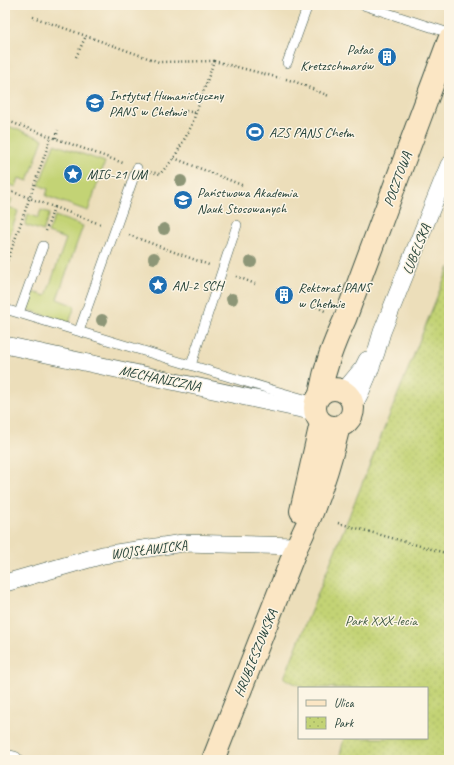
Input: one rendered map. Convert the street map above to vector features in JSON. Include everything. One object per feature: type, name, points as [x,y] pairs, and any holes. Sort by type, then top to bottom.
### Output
[{"type":"street","name":"POCZTOWA","points":[[331,405],[337,378],[338,358],[335,315],[449,40]]},
{"type":"street","name":"LUBELSKA","points":[[331,405],[366,383],[375,359],[382,332],[449,165]]},
{"type":"street","name":"MECHANICZNA","points":[[5,345],[331,405]]},
{"type":"street","name":"HRUBIESZOWSKA","points":[[213,760],[322,486],[331,405]]},
{"type":"street","name":"WOJSŁAWICKA","points":[[5,583],[103,555],[183,543],[297,546]]},
{"type":"street","points":[[5,758],[14,760]]},
{"type":"lane","points":[[287,63],[308,5]]},
{"type":"lane","points":[[363,5],[449,33]]},
{"type":"lane","points":[[78,331],[137,168]]},
{"type":"lane","points":[[191,365],[237,225]]},
{"type":"lane","points":[[19,313],[43,246]]},
{"type":"lane","points":[[5,308],[276,391],[331,405]]},
{"type":"path","points":[[32,17],[159,62],[214,61],[296,82],[329,96]]},
{"type":"path","points":[[76,57],[86,36]]},
{"type":"path","points":[[5,120],[137,168],[160,174],[174,158],[191,127],[214,61]]},
{"type":"path","points":[[186,111],[196,113]]},
{"type":"path","points":[[56,138],[58,130]]},
{"type":"path","points":[[5,268],[51,137]]},
{"type":"path","points":[[174,158],[244,186]]},
{"type":"path","points":[[5,189],[222,270],[255,284]]},
{"type":"path","points":[[46,232],[54,207]]},
{"type":"path","points":[[313,305],[335,315]]},
{"type":"path","points":[[338,523],[448,554],[449,575]]},
{"type":"green space","points":[[5,125],[43,139],[28,181],[19,178],[16,187],[5,183]]},
{"type":"green space","points":[[54,144],[105,162],[88,211],[46,196],[48,189],[39,185]]},
{"type":"green space","points":[[5,197],[12,199],[9,207],[18,211],[5,250]]},
{"type":"green space","points":[[41,210],[50,213],[43,231],[25,225],[28,214],[38,218]]},
{"type":"green space","points":[[55,216],[83,226],[57,299],[75,306],[69,323],[23,308],[29,291],[46,296],[66,239],[48,233]]},
{"type":"green space","name":"Park XXX-lecia","points":[[449,267],[449,760],[339,760],[344,739],[428,739],[428,687],[302,687],[284,678]]},
{"type":"place","name":"Pałac Kretzschmarów","points":[[387,57]]},
{"type":"place","name":"Instytut Humanistyczny PANS w Chełmie","points":[[95,103]]},
{"type":"place","name":"AZS PANS Chełm","points":[[255,132]]},
{"type":"place","name":"MIG-21 UM","points":[[73,174]]},
{"type":"place","name":"Państwowa Akademia Nauk Stosowanych","points":[[183,200]]},
{"type":"place","name":"AN-2 SCH","points":[[158,285]]},
{"type":"place","name":"Rektorat PANS w Chełmie","points":[[284,295]]}]
